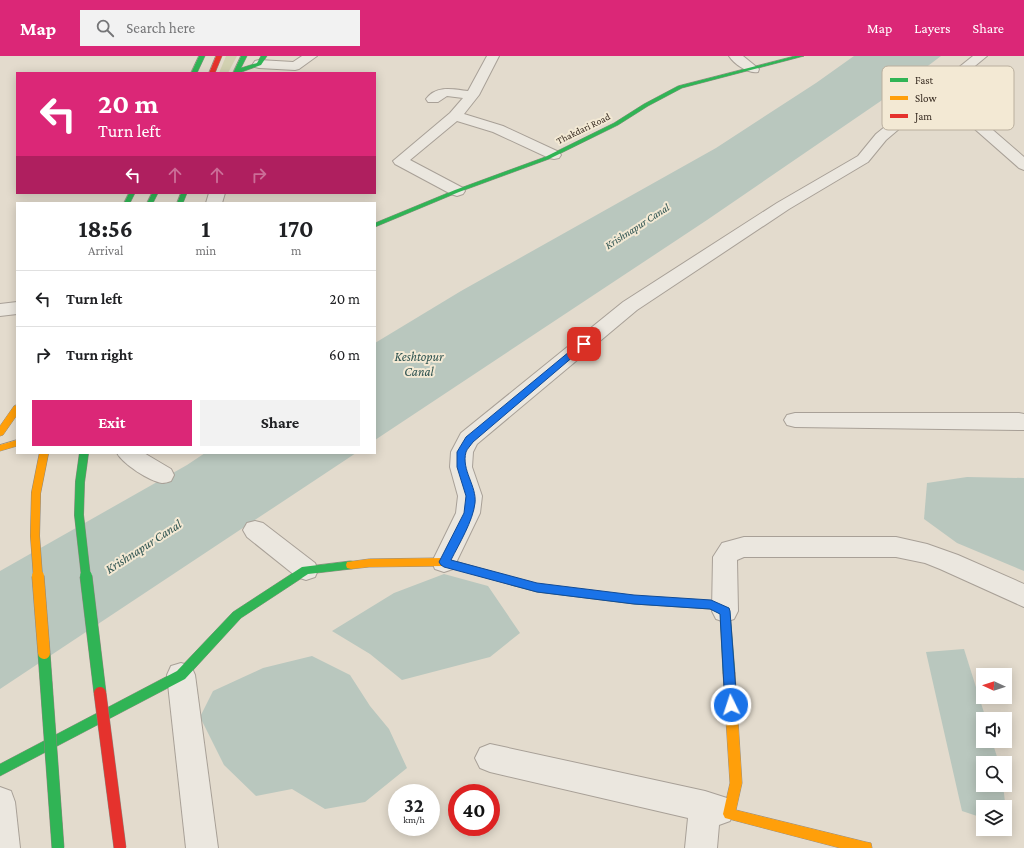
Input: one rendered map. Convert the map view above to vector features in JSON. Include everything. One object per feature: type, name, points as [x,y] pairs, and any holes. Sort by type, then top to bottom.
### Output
[{"type":"street","points":[[194,72],[202,56]]},
{"type":"street","points":[[212,72],[219,56]]},
{"type":"street","points":[[236,72],[244,56]]},
{"type":"street","points":[[236,72],[262,60],[295,66],[311,56]]},
{"type":"street","points":[[457,191],[400,161],[455,116],[472,95],[493,56]]},
{"type":"street","points":[[735,56],[753,69]]},
{"type":"street","name":"Thakdari Road","points":[[376,225],[457,191],[504,175],[554,155],[616,124],[646,105],[680,87],[801,56]]},
{"type":"street","points":[[968,66],[981,56]]},
{"type":"street","points":[[433,99],[445,92],[472,95]]},
{"type":"street","points":[[455,116],[498,129],[554,155]]},
{"type":"street","points":[[444,562],[470,508],[470,496],[461,467],[462,452],[469,439],[630,306],[783,206],[863,159],[881,137],[889,130]]},
{"type":"street","points":[[984,130],[1024,165]]},
{"type":"street","points":[[0,310],[16,308]]},
{"type":"street","points":[[0,433],[16,409]]},
{"type":"street","points":[[794,420],[1024,422]]},
{"type":"street","points":[[0,448],[16,443]]},
{"type":"street","points":[[44,454],[36,493],[35,536],[58,848]]},
{"type":"street","points":[[84,454],[80,482],[79,515],[96,664],[120,848]]},
{"type":"street","points":[[129,454],[146,466],[163,475]]},
{"type":"street","points":[[255,530],[306,570]]},
{"type":"street","points":[[700,848],[717,810],[736,783],[725,611],[725,557],[731,550],[744,548],[896,547],[927,554],[949,562],[1024,596]]},
{"type":"street","points":[[0,770],[181,675],[237,614],[306,570],[369,563],[444,562],[537,588],[634,600],[711,605],[725,611]]},
{"type":"street","points":[[181,675],[202,848]]},
{"type":"street","points":[[490,758],[717,810],[866,848]]},
{"type":"street","points":[[0,802],[4,848]]},
{"type":"green space","points":[[226,56],[237,56],[229,72],[219,72]]},
{"type":"water","name":"Keshtopur Canal","points":[[854,56],[941,56],[928,66],[882,66],[882,100],[707,220],[376,439],[376,342],[461,291],[716,148],[816,83]]},
{"type":"water","name":"Krishnapur Canal","points":[[204,454],[354,454],[0,689],[0,571],[187,465]]},
{"type":"water","points":[[967,477],[1024,478],[1024,571],[957,543],[924,519],[927,483]]},
{"type":"water","points":[[444,574],[488,586],[520,633],[490,657],[402,680],[370,654],[332,631],[394,593]]},
{"type":"water","points":[[964,649],[976,687],[976,704],[981,704],[984,712],[976,712],[976,748],[994,748],[997,756],[976,756],[976,792],[1004,792],[1005,800],[976,800],[976,816],[962,811],[926,652]]},
{"type":"water","points":[[312,656],[350,675],[370,706],[389,729],[407,768],[365,802],[325,809],[292,789],[256,796],[224,765],[200,717],[213,691],[263,668]]},
{"type":"traffic: fast","points":[[194,72],[202,56]]},
{"type":"traffic: fast","points":[[236,72],[244,56]]},
{"type":"traffic: fast","points":[[237,71],[259,64],[264,56]]},
{"type":"traffic: fast","points":[[376,225],[457,191],[547,158],[616,124],[646,105],[680,87],[801,56]]},
{"type":"traffic: fast","points":[[128,202],[132,194]]},
{"type":"traffic: fast","points":[[150,202],[154,194]]},
{"type":"traffic: fast","points":[[180,202],[184,194]]},
{"type":"traffic: fast","points":[[84,454],[80,482],[79,515],[100,693]]},
{"type":"traffic: fast","points":[[0,770],[181,675],[237,615],[306,570],[351,565]]},
{"type":"traffic: fast","points":[[515,582],[537,588],[634,600],[711,605],[725,611],[729,673]]},
{"type":"traffic: fast","points":[[44,653],[58,848]]},
{"type":"traffic: slow","points":[[0,433],[16,409]]},
{"type":"traffic: slow","points":[[0,448],[16,443]]},
{"type":"traffic: slow","points":[[44,454],[36,493],[35,536],[44,653]]},
{"type":"traffic: slow","points":[[351,565],[369,563],[444,562],[515,582]]},
{"type":"traffic: slow","points":[[729,673],[736,783],[729,814],[866,848]]},
{"type":"traffic: jam","points":[[212,72],[219,56]]},
{"type":"traffic: jam","points":[[100,693],[120,848]]},
{"type":"route","points":[[584,344],[469,439],[462,452],[461,467],[470,496],[468,513],[444,562],[537,588],[634,600],[711,605],[725,611],[731,705]]}]
